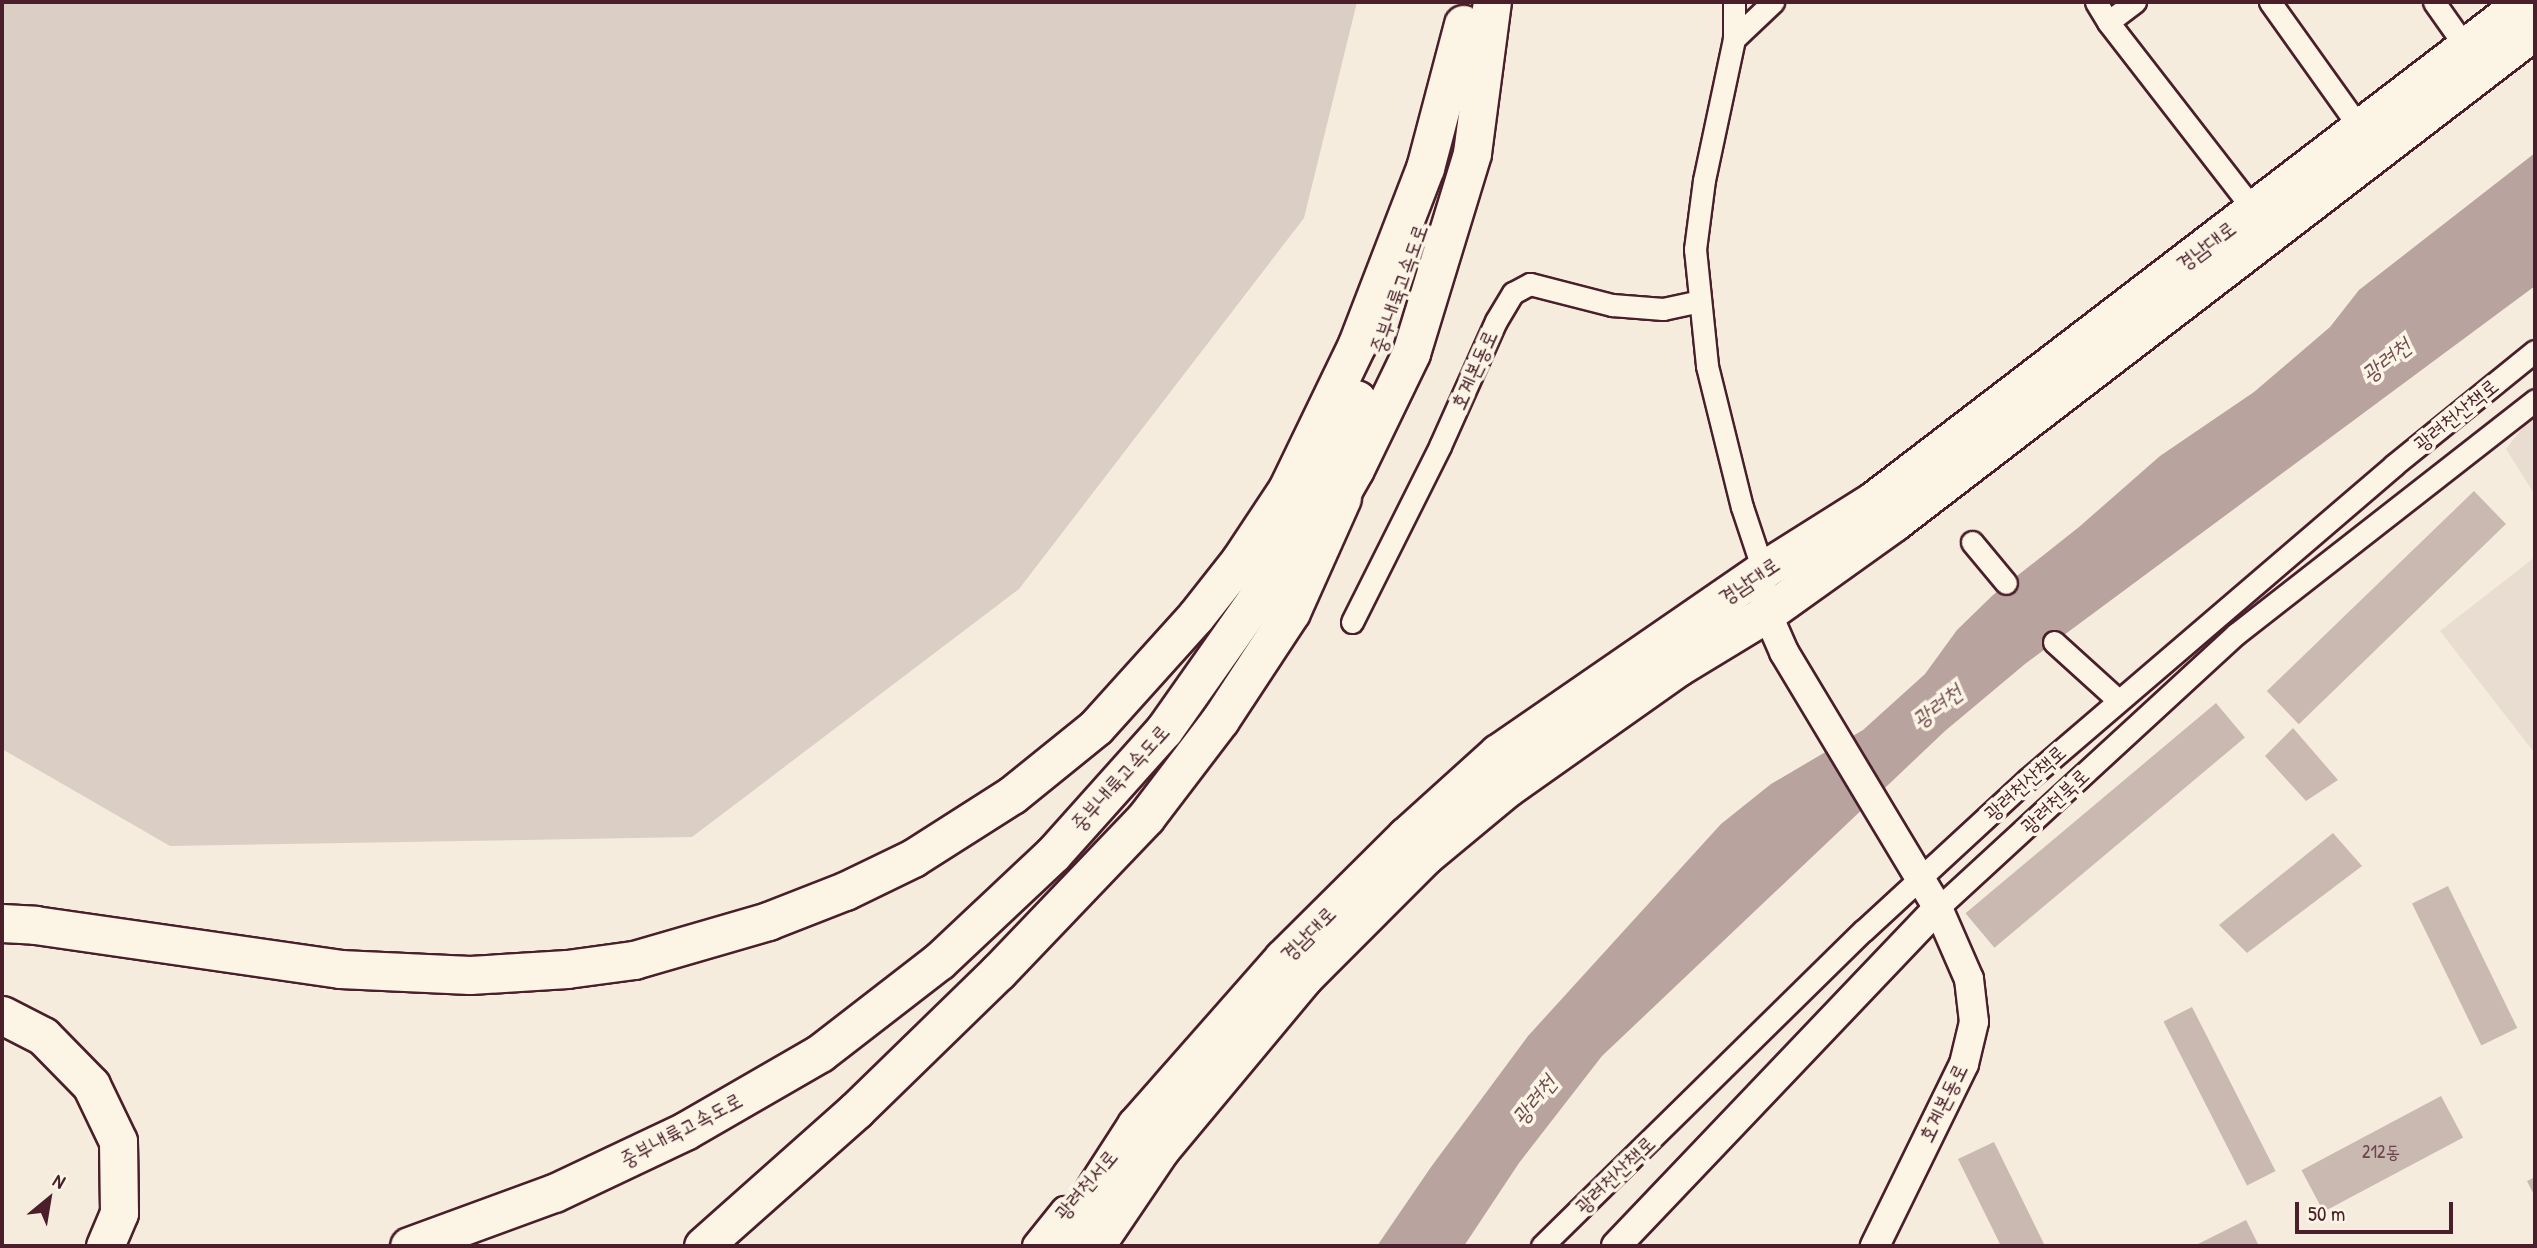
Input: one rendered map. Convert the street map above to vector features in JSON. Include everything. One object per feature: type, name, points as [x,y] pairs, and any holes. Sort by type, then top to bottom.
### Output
[{"type":"highway","name":"중부내륙고속도로","points":[[449,1246],[662,1168],[781,1098],[904,1013],[1066,870],[1190,724],[1277,604],[1356,469],[1411,353],[1472,153],[1492,2]]},
{"type":"highway","name":"경남대로","points":[[1058,1246],[1148,1138],[1283,958],[1406,836],[1498,753],[1763,570],[1874,500],[2524,2]]},
{"type":"highway","name":"중부내륙고속도로","points":[[408,1246],[554,1193],[685,1131],[820,1052],[949,952],[1053,854],[1164,730],[1255,601],[1317,490],[1387,332],[1444,156],[1464,13]]},
{"type":"highway","points":[[18,924],[340,969],[470,975],[567,969],[634,960],[768,921],[845,891],[913,858],[1012,795],[1096,727],[1196,616],[1240,560],[1274,510],[1287,489],[1357,344],[1425,168],[1464,13]]},
{"type":"highway","name":"경남대로","points":[[1095,1246],[1148,1138],[1425,856],[1518,781],[1678,667],[1767,613],[1894,522],[2535,30]]},
{"type":"highway","points":[[703,1246],[856,1110],[979,991],[1146,817],[1220,720],[1291,612],[1356,469]]},
{"type":"highway","points":[[2,1015],[43,1036],[92,1085],[118,1141],[119,1213],[105,1246]]},
{"type":"street","points":[[1734,2],[1734,39],[1704,180],[1695,249],[1707,366],[1742,507],[1763,570]]},
{"type":"street","points":[[1734,39],[1773,2]]},
{"type":"street","points":[[2096,2],[2108,22],[2253,209]]},
{"type":"street","points":[[2108,22],[2135,2]]},
{"type":"street","points":[[2270,2],[2360,128]]},
{"type":"street","points":[[2434,2],[2465,46]]},
{"type":"street","name":"호계본동로","points":[[1352,622],[1440,446],[1496,321],[1513,293],[1530,284],[1612,305],[1663,309],[1700,302]]},
{"type":"street","name":"광려천산책로","points":[[1542,1246],[1918,880],[2118,700],[2384,474],[2535,351]]},
{"type":"street","name":"광려천북로","points":[[1616,1246],[1938,908],[2236,634],[2535,400]]},
{"type":"street","points":[[1972,542],[2006,583]]},
{"type":"street","name":"호계본동로","points":[[1763,570],[1767,613],[1784,652],[1918,880],[1938,908],[1969,979],[1974,1023],[1964,1064],[1875,1246]]},
{"type":"street","points":[[2054,642],[2118,700]]},
{"type":"street","name":"광려천서로","points":[[1037,1246],[1148,1138]]},
{"type":"street","name":"광려천서로","points":[[1104,1246],[1148,1138]]},
{"type":"shaded area","points":[[2,2],[1357,2],[1304,218],[1019,589],[692,837],[170,846],[2,749]]},
{"type":"shaded area","points":[[2535,412],[2535,495],[2506,449]]},
{"type":"shaded area","points":[[2535,557],[2535,750],[2533,751],[2440,631]]},
{"type":"water","name":"광려천","points":[[2535,153],[2535,286],[2025,664],[1945,731],[1602,1056],[1519,1163],[1464,1246],[1377,1246],[1431,1167],[1528,1036],[1721,824],[1771,784],[1863,730],[1925,674],[1957,630],[1993,595],[2079,527],[2160,456],[2254,392],[2330,327],[2359,290]]},
{"type":"building","points":[[2474,491],[2506,524],[2299,724],[2267,691]]},
{"type":"building","points":[[2216,703],[2245,737],[1994,948],[1966,913]]},
{"type":"building","points":[[2293,728],[2338,780],[2306,801],[2265,756]]},
{"type":"building","points":[[2333,833],[2362,866],[2247,953],[2219,925]]},
{"type":"building","points":[[2448,886],[2517,1028],[2481,1046],[2412,904]]},
{"type":"building","points":[[2192,1007],[2276,1171],[2247,1185],[2163,1022]]},
{"type":"building","points":[[2441,1096],[2463,1137],[2324,1212],[2301,1170]]},
{"type":"building","points":[[1994,1142],[2045,1246],[2001,1246],[1958,1159]]},
{"type":"building","points":[[2535,1177],[2535,1197],[2527,1181]]},
{"type":"building","points":[[2246,1220],[2259,1246],[2194,1246]]}]
